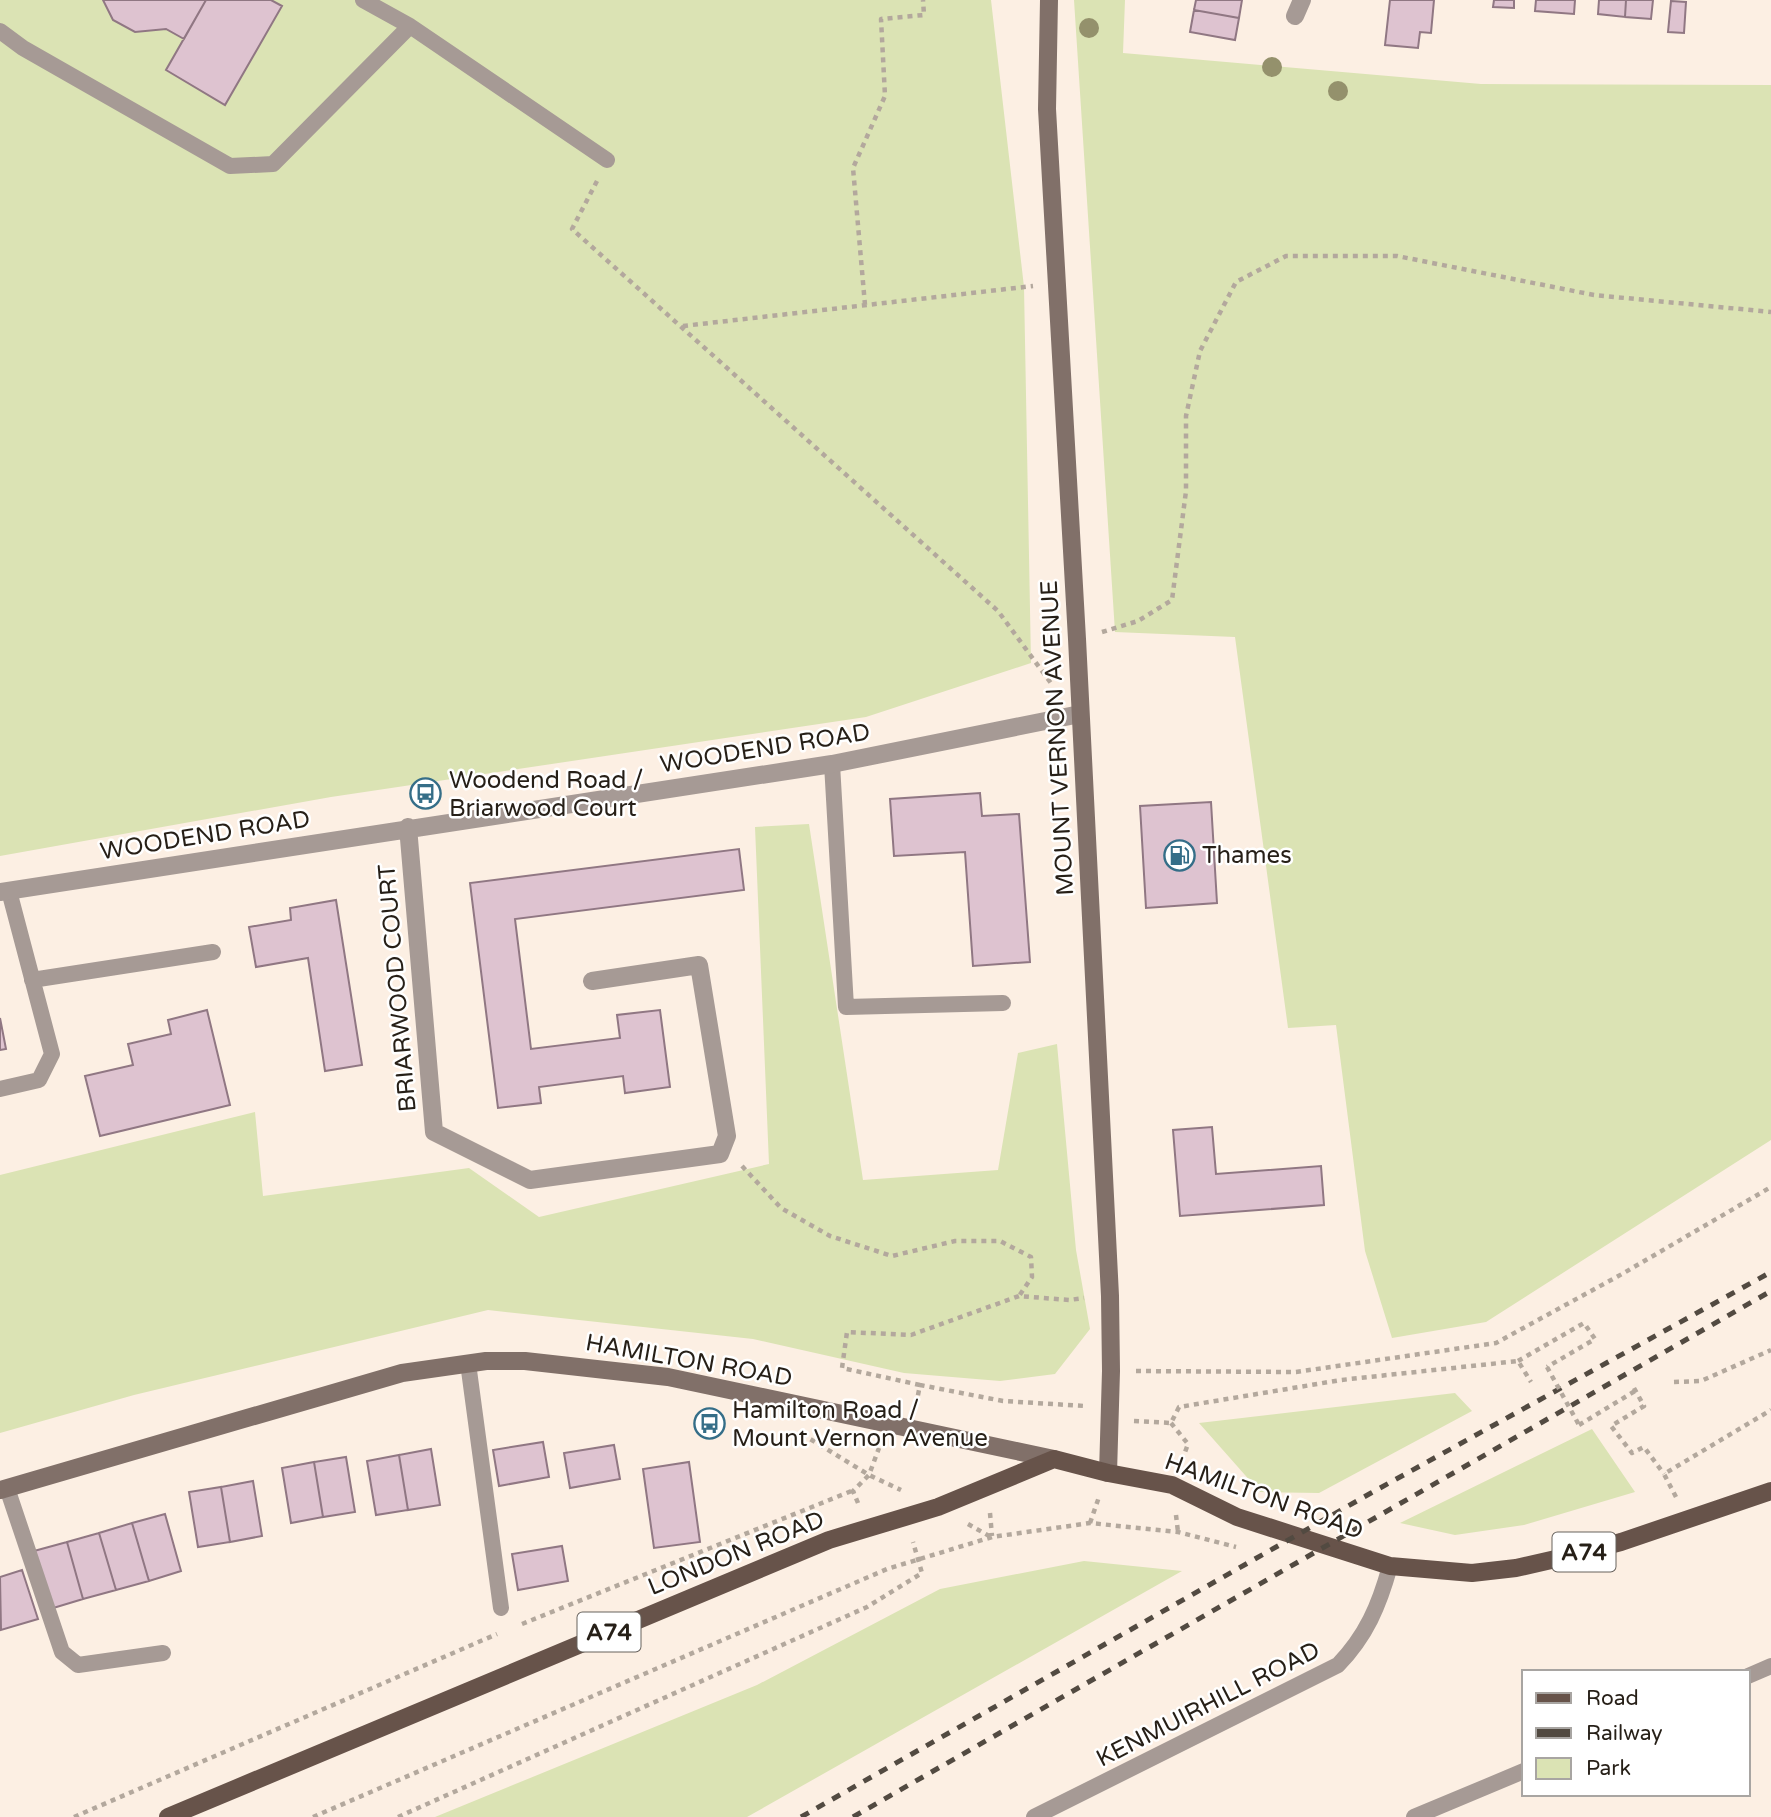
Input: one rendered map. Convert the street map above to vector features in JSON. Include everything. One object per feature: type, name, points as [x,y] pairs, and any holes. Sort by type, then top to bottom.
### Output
[{"type":"main road","name":"MOUNT VERNON AVENUE","points":[[1049,0],[1047,109],[1077,639],[1111,1371],[1108,1473]]},
{"type":"main road","name":"HAMILTON ROAD","points":[[4,1489],[402,1373],[468,1363],[525,1361],[668,1377],[1172,1485],[1237,1517],[1390,1566],[1472,1573],[1516,1568],[1621,1542],[1771,1491]]},
{"type":"main road","name":"LONDON ROAD","points":[[168,1817],[829,1540],[938,1507],[1054,1458]]},
{"type":"street","name":"WOODEND ROAD","points":[[5,892],[408,827],[832,764],[1080,714]]},
{"type":"street","name":"BRIARWOOD COURT","points":[[408,827],[435,1132],[530,1180],[720,1154],[723,1144]]},
{"type":"street","points":[[592,981],[699,965],[727,1136],[723,1144]]},
{"type":"lane","points":[[363,0],[410,26],[607,160]]},
{"type":"lane","points":[[0,31],[23,48],[230,166],[273,164],[410,26]]},
{"type":"lane","points":[[832,764],[846,1007],[1003,1003]]},
{"type":"lane","points":[[0,1089],[39,1080],[52,1054],[5,892]]},
{"type":"lane","points":[[32,980],[213,952]]},
{"type":"lane","points":[[468,1363],[501,1608]]},
{"type":"lane","points":[[4,1489],[62,1652],[78,1665],[163,1653]]},
{"type":"lane","name":"KENMUIRHILL ROAD","points":[[1034,1817],[1055,1812],[1338,1665],[1359,1643],[1371,1623],[1390,1566]]},
{"type":"lane","points":[[1750,1675],[1771,1666]]},
{"type":"lane","points":[[1414,1817],[1522,1772]]},
{"type":"path","points":[[865,305],[853,168],[885,96],[881,19],[925,15],[923,0]]},
{"type":"path","points":[[607,160],[572,229],[998,611],[1044,678],[1080,714]]},
{"type":"path","points":[[1077,639],[1138,621],[1172,600],[1186,491],[1186,416],[1200,351],[1236,282],[1286,256],[1397,256],[1594,295],[1771,312]]},
{"type":"path","points":[[682,327],[1024,287]]},
{"type":"path","points":[[723,1144],[781,1208],[830,1236],[892,1256],[956,1241],[1000,1241],[1031,1257],[1032,1277],[1019,1296]]},
{"type":"path","points":[[1111,1371],[1296,1372],[1496,1343],[1622,1274],[1771,1187]]},
{"type":"path","points":[[1080,1298],[1019,1296],[911,1335],[847,1332],[842,1368],[1003,1401],[1041,1401],[1110,1409],[1126,1421],[1171,1423],[1179,1407],[1341,1380],[1518,1360],[1584,1323],[1595,1339],[1547,1367],[1580,1425],[1634,1389],[1644,1406],[1611,1426],[1632,1453],[1644,1447],[1664,1474],[1687,1520]]},
{"type":"path","points":[[1674,1382],[1701,1381],[1771,1350]]},
{"type":"path","points":[[1518,1360],[1531,1382]]},
{"type":"path","points":[[869,1475],[883,1438],[912,1428],[920,1385]]},
{"type":"path","points":[[1664,1474],[1771,1410]]},
{"type":"path","points":[[797,1431],[869,1475],[938,1507]]},
{"type":"path","points":[[516,1626],[854,1490]]},
{"type":"path","points":[[313,1817],[887,1569],[992,1537],[1090,1522],[1178,1532],[1242,1549]]},
{"type":"path","points":[[398,1817],[867,1607],[922,1573],[920,1560]]},
{"type":"path","points":[[74,1817],[503,1631]]},
{"type":"green space","points":[[0,0],[991,0],[1024,287],[1031,663],[866,717],[331,797],[0,856]]},
{"type":"green space","points":[[1074,0],[1125,0],[1123,53],[1481,84],[1771,85],[1771,1140],[1486,1322],[1392,1338],[1365,1251],[1336,1025],[1288,1028],[1235,637],[1115,632]]},
{"type":"green space","points":[[809,824],[863,1180],[998,1170],[1018,1053],[1057,1044],[1076,1250],[1090,1329],[1055,1374],[1000,1381],[904,1373],[753,1339],[488,1310],[134,1395],[0,1433],[0,1175],[255,1112],[263,1196],[469,1168],[539,1217],[769,1164],[755,827]]},
{"type":"green space","points":[[1455,1393],[1472,1411],[1319,1493],[1260,1492],[1199,1423]]},
{"type":"green space","points":[[1592,1429],[1635,1492],[1524,1525],[1455,1535],[1400,1523]]},
{"type":"green space","points":[[1084,1561],[1182,1571],[747,1817],[435,1817],[757,1685],[940,1589]]},
{"type":"building","points":[[103,0],[206,0],[184,39],[166,29],[135,32],[113,20]]},
{"type":"building","points":[[206,0],[271,0],[282,6],[225,105],[166,70]]},
{"type":"building","points":[[1196,0],[1242,0],[1239,18],[1194,10]]},
{"type":"building","points":[[1390,0],[1434,0],[1431,33],[1420,32],[1418,48],[1385,45]]},
{"type":"building","points":[[1494,0],[1514,0],[1514,8],[1493,7]]},
{"type":"building","points":[[1536,0],[1575,0],[1574,14],[1535,11]]},
{"type":"building","points":[[1599,0],[1626,0],[1625,17],[1598,14]]},
{"type":"building","points":[[1626,0],[1653,0],[1651,19],[1625,17]]},
{"type":"building","points":[[1671,1],[1686,2],[1684,33],[1668,32]]},
{"type":"building","points":[[1194,10],[1239,18],[1235,40],[1190,32]]},
{"type":"building","points":[[980,793],[982,816],[1019,814],[1030,962],[973,966],[965,852],[894,856],[890,799]]},
{"type":"building","name":"Thames","points":[[1211,802],[1217,903],[1146,908],[1140,806]]},
{"type":"building","points":[[739,849],[744,890],[515,919],[531,1049],[620,1038],[617,1015],[660,1010],[670,1087],[625,1093],[623,1076],[539,1087],[541,1103],[498,1108],[470,883]]},
{"type":"building","points":[[336,900],[362,1065],[325,1071],[308,958],[256,967],[249,927],[291,920],[290,908]]},
{"type":"building","points":[[207,1010],[230,1105],[100,1136],[85,1076],[133,1065],[128,1044],[171,1034],[168,1020]]},
{"type":"building","points":[[0,1018],[6,1049],[0,1050]]},
{"type":"building","points":[[1212,1127],[1216,1174],[1321,1166],[1324,1205],[1180,1216],[1173,1130]]},
{"type":"building","points":[[543,1442],[549,1477],[499,1486],[493,1450]]},
{"type":"building","points":[[614,1445],[620,1479],[570,1488],[564,1453]]},
{"type":"building","points":[[431,1449],[440,1505],[408,1510],[399,1455]]},
{"type":"building","points":[[399,1455],[408,1510],[376,1515],[367,1461]]},
{"type":"building","points":[[346,1457],[355,1512],[323,1517],[314,1462]]},
{"type":"building","points":[[314,1462],[323,1517],[291,1523],[282,1468]]},
{"type":"building","points":[[689,1462],[700,1542],[654,1548],[643,1469]]},
{"type":"building","points":[[253,1481],[262,1536],[230,1542],[221,1487]]},
{"type":"building","points":[[221,1487],[230,1542],[198,1547],[189,1492]]},
{"type":"building","points":[[165,1514],[181,1571],[149,1581],[132,1523]]},
{"type":"building","points":[[132,1523],[149,1581],[116,1590],[99,1533]]},
{"type":"building","points":[[99,1533],[116,1590],[83,1599],[67,1542]]},
{"type":"building","points":[[67,1542],[83,1599],[50,1609],[34,1551]]},
{"type":"building","points":[[562,1546],[568,1581],[518,1590],[512,1554]]},
{"type":"building","points":[[22,1570],[38,1619],[1,1630],[0,1577]]},
{"type":"railway","points":[[801,1817],[1371,1493],[1771,1272]]},
{"type":"railway","points":[[853,1817],[1771,1291]]},
{"type":"place","name":"Woodend Road / Briarwood Court","points":[[426,794]]},
{"type":"place","name":"Thames","points":[[1179,855]]},
{"type":"place","name":"Hamilton Road / Mount Vernon Avenue","points":[[709,1424]]}]
